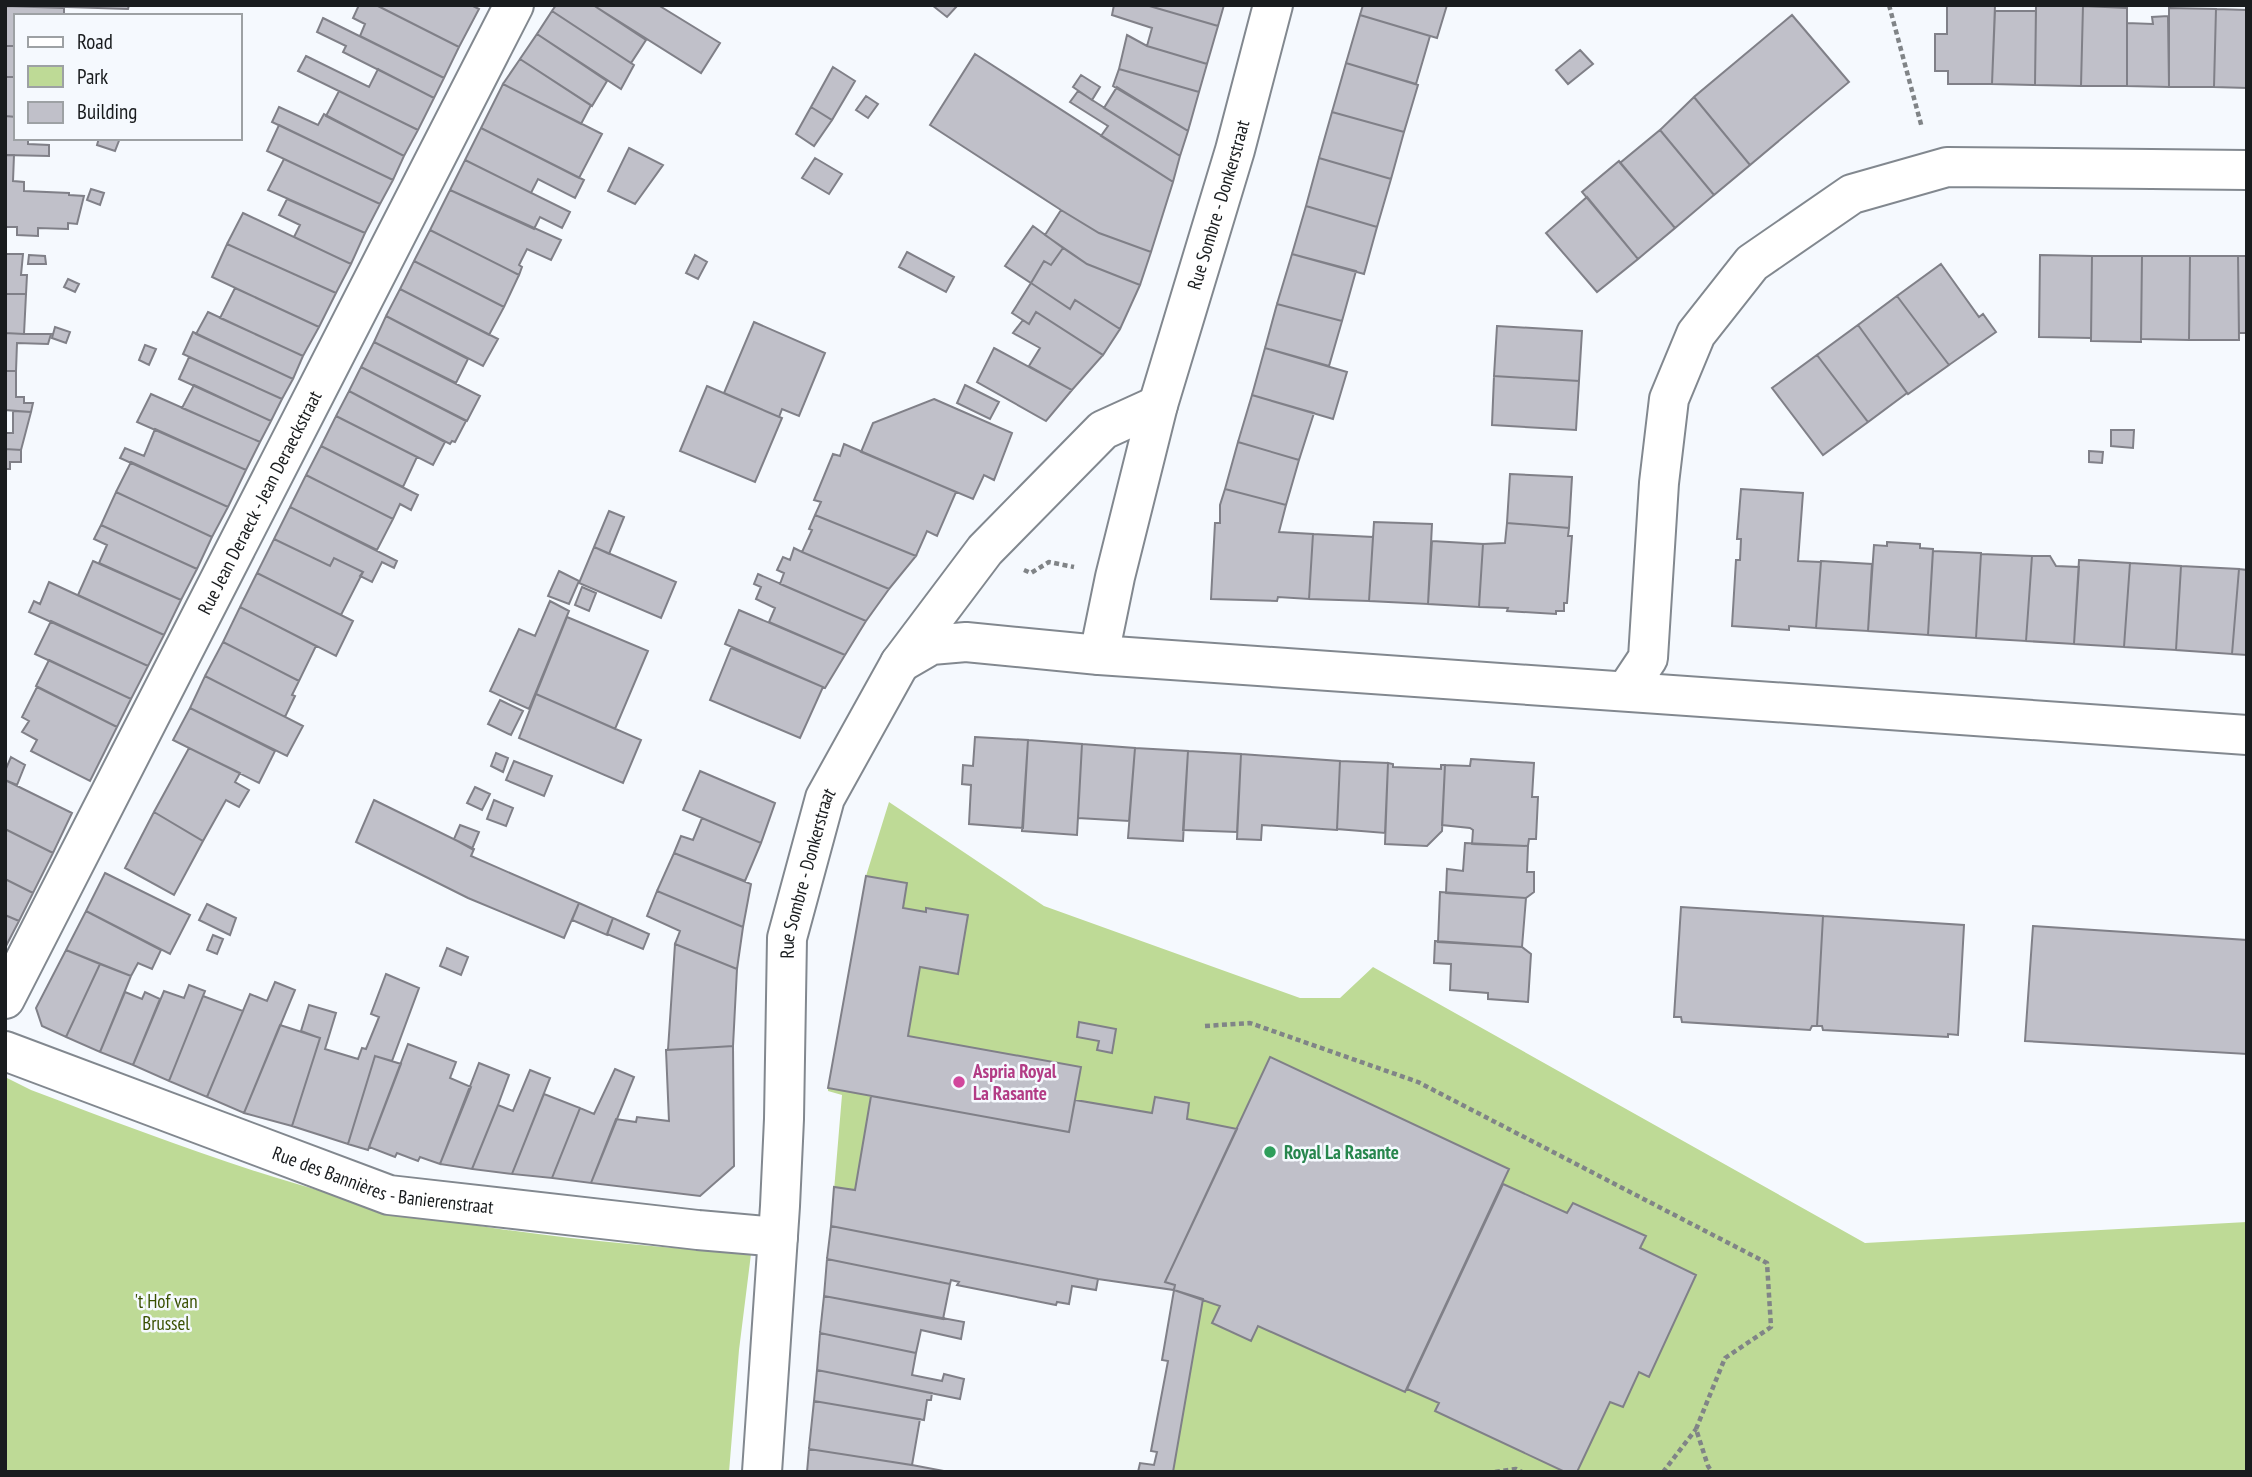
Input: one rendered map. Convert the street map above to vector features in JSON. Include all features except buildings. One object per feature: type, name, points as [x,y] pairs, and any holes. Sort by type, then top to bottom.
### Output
[{"type":"street","name":"Rue Jean Deraeck - Jean Deraeckstraat","points":[[5,999],[514,5]]},
{"type":"street","name":"Rue Sombre - Donkerstraat","points":[[1099,655],[1115,577],[1158,405],[1235,150],[1273,5]]},
{"type":"street","points":[[1626,691],[1648,658],[1659,482],[1669,398],[1696,334],[1752,263],[1852,194],[1947,167],[2247,170]]},
{"type":"street","name":"Rue Sombre - Donkerstraat","points":[[762,1472],[784,1119],[787,938],[825,798],[900,663],[985,550],[1103,429],[1158,405]]},
{"type":"street","points":[[900,663],[931,645],[966,642],[1099,655],[2247,735]]},
{"type":"street","name":"Rue des Bannières - Banierenstraat","points":[[5,1051],[389,1195],[778,1237]]},
{"type":"path","points":[[1888,5],[1923,133]]},
{"type":"path","points":[[1021,568],[1031,573],[1049,562],[1082,569]]},
{"type":"path","points":[[1205,1026],[1250,1023],[1418,1082],[1767,1263],[1771,1327],[1725,1358],[1696,1429],[1663,1472]]},
{"type":"path","points":[[1696,1429],[1712,1472]]},
{"type":"path","points":[[1495,1472],[1516,1469],[1522,1472]]},
{"type":"green space","name":"Royal La Rasante","points":[[889,802],[1044,906],[1300,998],[1340,998],[1373,967],[1865,1243],[2247,1222],[2247,1472],[1173,1472],[1202,1299],[1174,1290],[1098,1279],[831,1226],[842,1095],[828,1091],[828,1088],[866,876]]},
{"type":"green space","name":"'t Hof van Brussel","points":[[5,1077],[31,1090],[230,1163],[383,1207],[474,1225],[553,1236],[751,1254],[739,1350],[729,1472],[5,1472]]},
{"type":"place","name":"Aspria Royal La Rasante","points":[[959,1082]]},
{"type":"place","name":"Royal La Rasante","points":[[1270,1152]]}]
